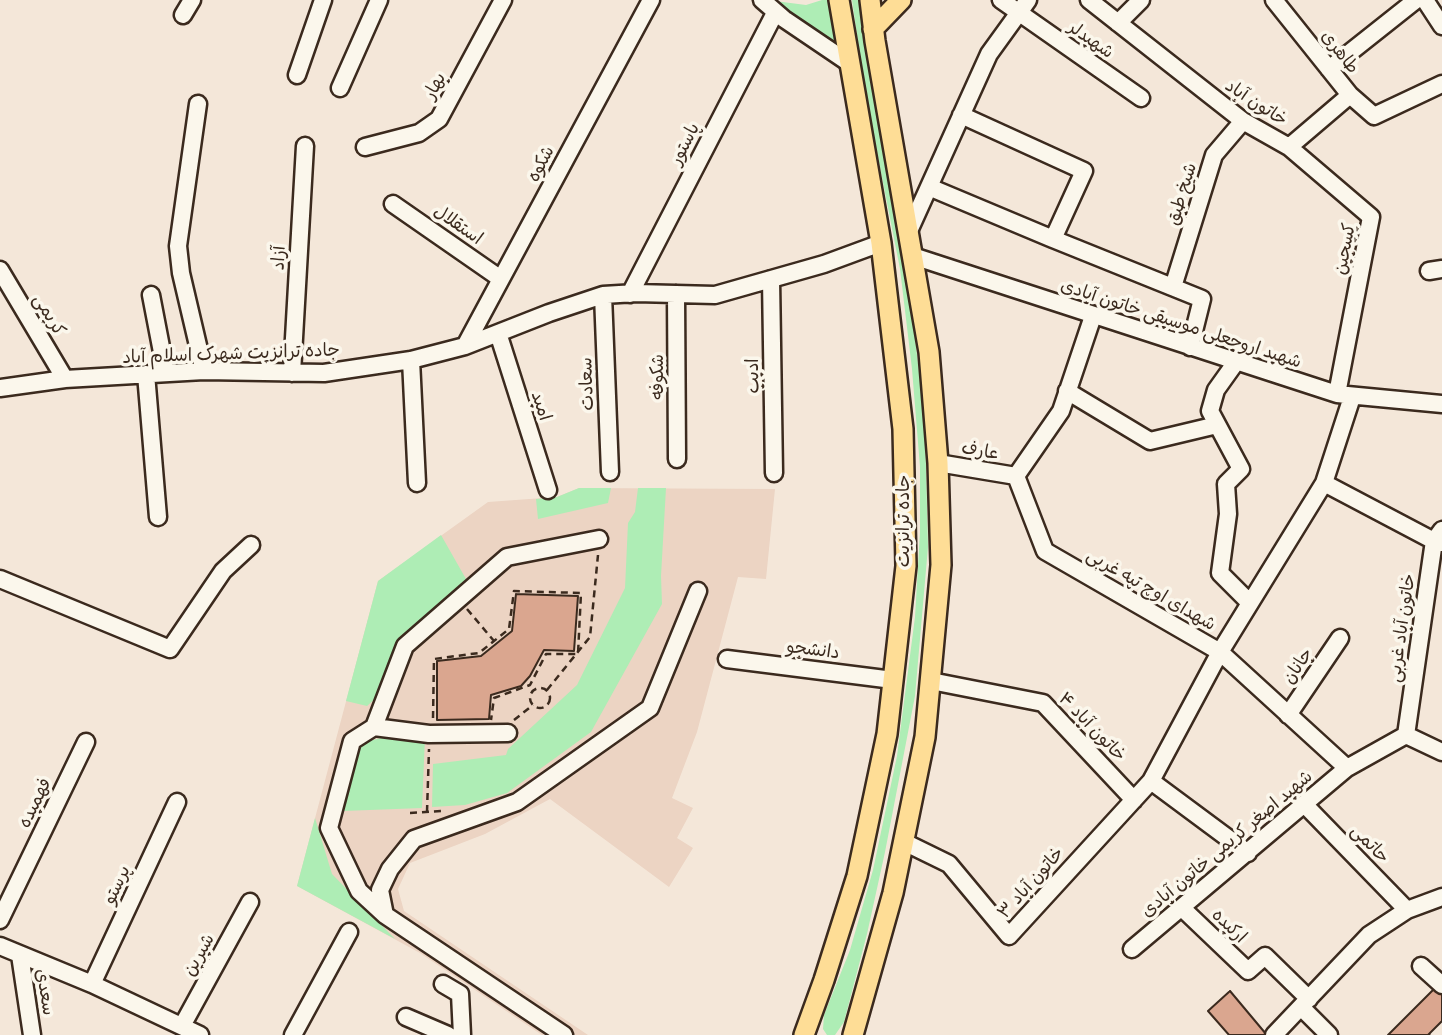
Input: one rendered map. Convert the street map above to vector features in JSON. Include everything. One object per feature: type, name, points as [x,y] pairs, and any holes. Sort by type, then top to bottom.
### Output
[{"type":"main road","name":"جاده ترانزیت","points":[[804,1035],[857,876],[887,734],[906,566],[903,429],[881,243],[839,0]]},
{"type":"main road","name":"جاده ترانزیت","points":[[856,1026],[893,893],[926,737],[941,565],[938,463],[929,352],[870,0]]},
{"type":"main road","points":[[873,29],[901,0]]},
{"type":"main road","points":[[816,1003],[818,1035]]},
{"type":"main road","points":[[846,1035],[856,1026]]},
{"type":"street","points":[[183,16],[192,0]]},
{"type":"street","points":[[297,75],[323,0]]},
{"type":"street","points":[[340,88],[379,0]]},
{"type":"street","name":"بهار","points":[[365,147],[419,133],[439,118],[503,0]]},
{"type":"street","name":"شکوه","points":[[465,346],[651,0]]},
{"type":"street","points":[[762,0],[775,13],[849,62]]},
{"type":"street","name":"شهیدلر","points":[[1001,0],[1023,6],[1141,99]]},
{"type":"street","name":"خاتون آباد","points":[[1089,0],[1243,121],[1289,147],[1350,95]]},
{"type":"street","points":[[1118,23],[1141,0]]},
{"type":"street","name":"طاهری","points":[[1274,0],[1350,95]]},
{"type":"street","points":[[1329,69],[1416,0]]},
{"type":"street","points":[[1425,0],[1442,26]]},
{"type":"street","points":[[909,231],[989,54],[1023,6]]},
{"type":"street","name":"پاستور","points":[[630,293],[775,13]]},
{"type":"street","points":[[1350,95],[1374,116],[1442,84]]},
{"type":"street","points":[[198,104],[178,246],[181,274],[204,371]]},
{"type":"street","points":[[961,115],[1084,171],[1054,239]]},
{"type":"street","name":"شیخ طبق","points":[[1174,287],[1214,155],[1243,121]]},
{"type":"street","name":"آزاد","points":[[292,373],[304,146]]},
{"type":"street","name":"کِسِجین","points":[[1289,147],[1371,217],[1345,395]]},
{"type":"street","points":[[929,187],[1202,299],[1190,347]]},
{"type":"street","name":"استقلال","points":[[393,204],[501,279]]},
{"type":"street","name":"جاده ترانزیت شهرک اسلام آباد","points":[[0,388],[65,379],[204,371],[324,373],[411,360],[465,346],[603,295],[715,295],[824,264],[881,243]]},
{"type":"street","name":"شهید اروجعلی موسیقی خاتون آبادی","points":[[913,257],[1345,395],[1442,404]]},
{"type":"street","name":"کریمی","points":[[0,271],[65,379]]},
{"type":"street","name":"ادیب","points":[[771,279],[774,473]]},
{"type":"street","name":"شکوفه","points":[[676,294],[677,459]]},
{"type":"street","points":[[151,295],[166,373]]},
{"type":"street","name":"سعادت","points":[[603,295],[610,472]]},
{"type":"street","points":[[1016,476],[1061,411],[1093,316]]},
{"type":"street","name":"امید","points":[[498,333],[548,490]]},
{"type":"street","points":[[411,360],[417,483]]},
{"type":"street","points":[[1236,362],[1216,390],[1210,411],[1241,468],[1226,484],[1228,514],[1220,573],[1250,603]]},
{"type":"street","points":[[146,374],[158,517]]},
{"type":"street","points":[[1067,391],[1150,441],[1217,425]]},
{"type":"street","name":"خاتون آباد ۳","points":[[904,842],[949,864],[1009,936],[1151,781],[1220,652],[1324,483],[1345,395]]},
{"type":"street","name":"عارف","points":[[938,463],[1016,476]]},
{"type":"street","name":"شهدای اوچ تپه غربی","points":[[1016,476],[1045,551],[1220,652],[1347,768]]},
{"type":"street","points":[[1324,483],[1439,538]]},
{"type":"street","name":"خاتون آباد غربی","points":[[1406,735],[1439,538]]},
{"type":"street","points":[[565,1035],[384,915],[359,891],[329,828],[352,741],[374,727],[405,646],[507,557],[599,539]]},
{"type":"street","points":[[0,579],[170,649],[223,571],[251,545]]},
{"type":"street","points":[[384,915],[380,890],[390,869],[415,839],[517,802],[650,708],[698,591]]},
{"type":"street","name":"جانان","points":[[1289,715],[1340,638]]},
{"type":"street","name":"دانشجو","points":[[727,659],[893,680]]},
{"type":"street","name":"خاتون آباد ۴","points":[[931,681],[1043,703],[1134,800]]},
{"type":"street","points":[[374,727],[429,734],[505,726]]},
{"type":"street","points":[[1347,768],[1406,735],[1442,752]]},
{"type":"street","name":"فهمیده","points":[[0,920],[86,742]]},
{"type":"street","name":"شهید اصغر کریمی خاتون آبادی","points":[[1132,950],[1347,768]]},
{"type":"street","points":[[1151,781],[1248,853]]},
{"type":"street","name":"پرستو","points":[[92,984],[177,802]]},
{"type":"street","name":"حاتمی","points":[[1305,805],[1407,910]]},
{"type":"street","points":[[1274,1035],[1369,935],[1407,910],[1442,897]]},
{"type":"street","name":"شیرین","points":[[182,1026],[250,902]]},
{"type":"street","name":"ارکیده","points":[[1182,908],[1248,971],[1265,956],[1305,1003]]},
{"type":"street","points":[[293,1035],[349,932]]},
{"type":"street","points":[[0,946],[92,984],[200,1035]]},
{"type":"street","name":"سعدی","points":[[20,954],[32,1035]]},
{"type":"street","points":[[1421,966],[1442,985]]},
{"type":"street","points":[[443,984],[460,994],[462,1035]]},
{"type":"street","points":[[1305,1003],[1329,1035]]},
{"type":"street","points":[[406,1017],[448,1035]]},
{"type":"path","points":[[547,690],[590,637],[599,539]]},
{"type":"path","points":[[433,724],[433,659],[479,653],[509,629],[514,591],[581,593],[578,654]]},
{"type":"path","points":[[459,599],[494,641]]},
{"type":"path","points":[[533,705],[505,726],[491,723],[494,698],[530,685],[546,654],[578,654]]},
{"type":"path","points":[[530,685],[534,690]]},
{"type":"path","points":[[541,687],[547,690],[550,699],[547,705],[540,708],[533,705],[530,696],[534,690],[541,687]]},
{"type":"path","points":[[427,812],[429,741]]},
{"type":"path","points":[[410,813],[442,811]]},
{"type":"shaded area","points":[[579,488],[775,489],[766,579],[738,577],[697,732],[672,798],[693,808],[677,838],[693,848],[669,887],[550,799],[485,834],[410,863],[398,889],[404,911],[588,1035],[542,1035],[420,953],[297,886],[378,581],[488,502],[557,497]]},
{"type":"green space","points":[[767,0],[806,5],[833,0],[841,51]]},
{"type":"green space","points":[[852,0],[861,0],[872,83],[910,294],[925,425],[928,547],[915,696],[885,852],[844,1022],[835,1035],[827,1035],[823,1029],[824,1015],[850,950],[873,870],[897,756],[915,617],[920,532],[920,467],[900,269],[865,91]]},
{"type":"green space","points":[[579,488],[611,488],[608,503],[538,519],[536,499],[557,497]]},
{"type":"green space","points":[[638,488],[666,488],[662,604],[591,732],[507,793],[465,805],[432,807],[433,764],[506,755],[508,749],[577,685],[625,588],[628,523],[635,512]]},
{"type":"green space","points":[[441,535],[466,579],[399,638],[377,697],[367,706],[346,701],[378,581]]},
{"type":"green space","points":[[397,734],[425,737],[422,808],[343,811],[361,743]]},
{"type":"green space","points":[[315,818],[332,874],[395,939],[297,886]]},
{"type":"building","points":[[516,594],[578,596],[574,651],[544,650],[530,676],[521,686],[491,695],[489,719],[437,720],[437,661],[481,656],[512,631]]},
{"type":"building","points":[[1439,984],[1442,986],[1442,1021],[1428,1035],[1388,1035]]},
{"type":"building","points":[[1230,991],[1265,1035],[1229,1035],[1208,1011]]}]
